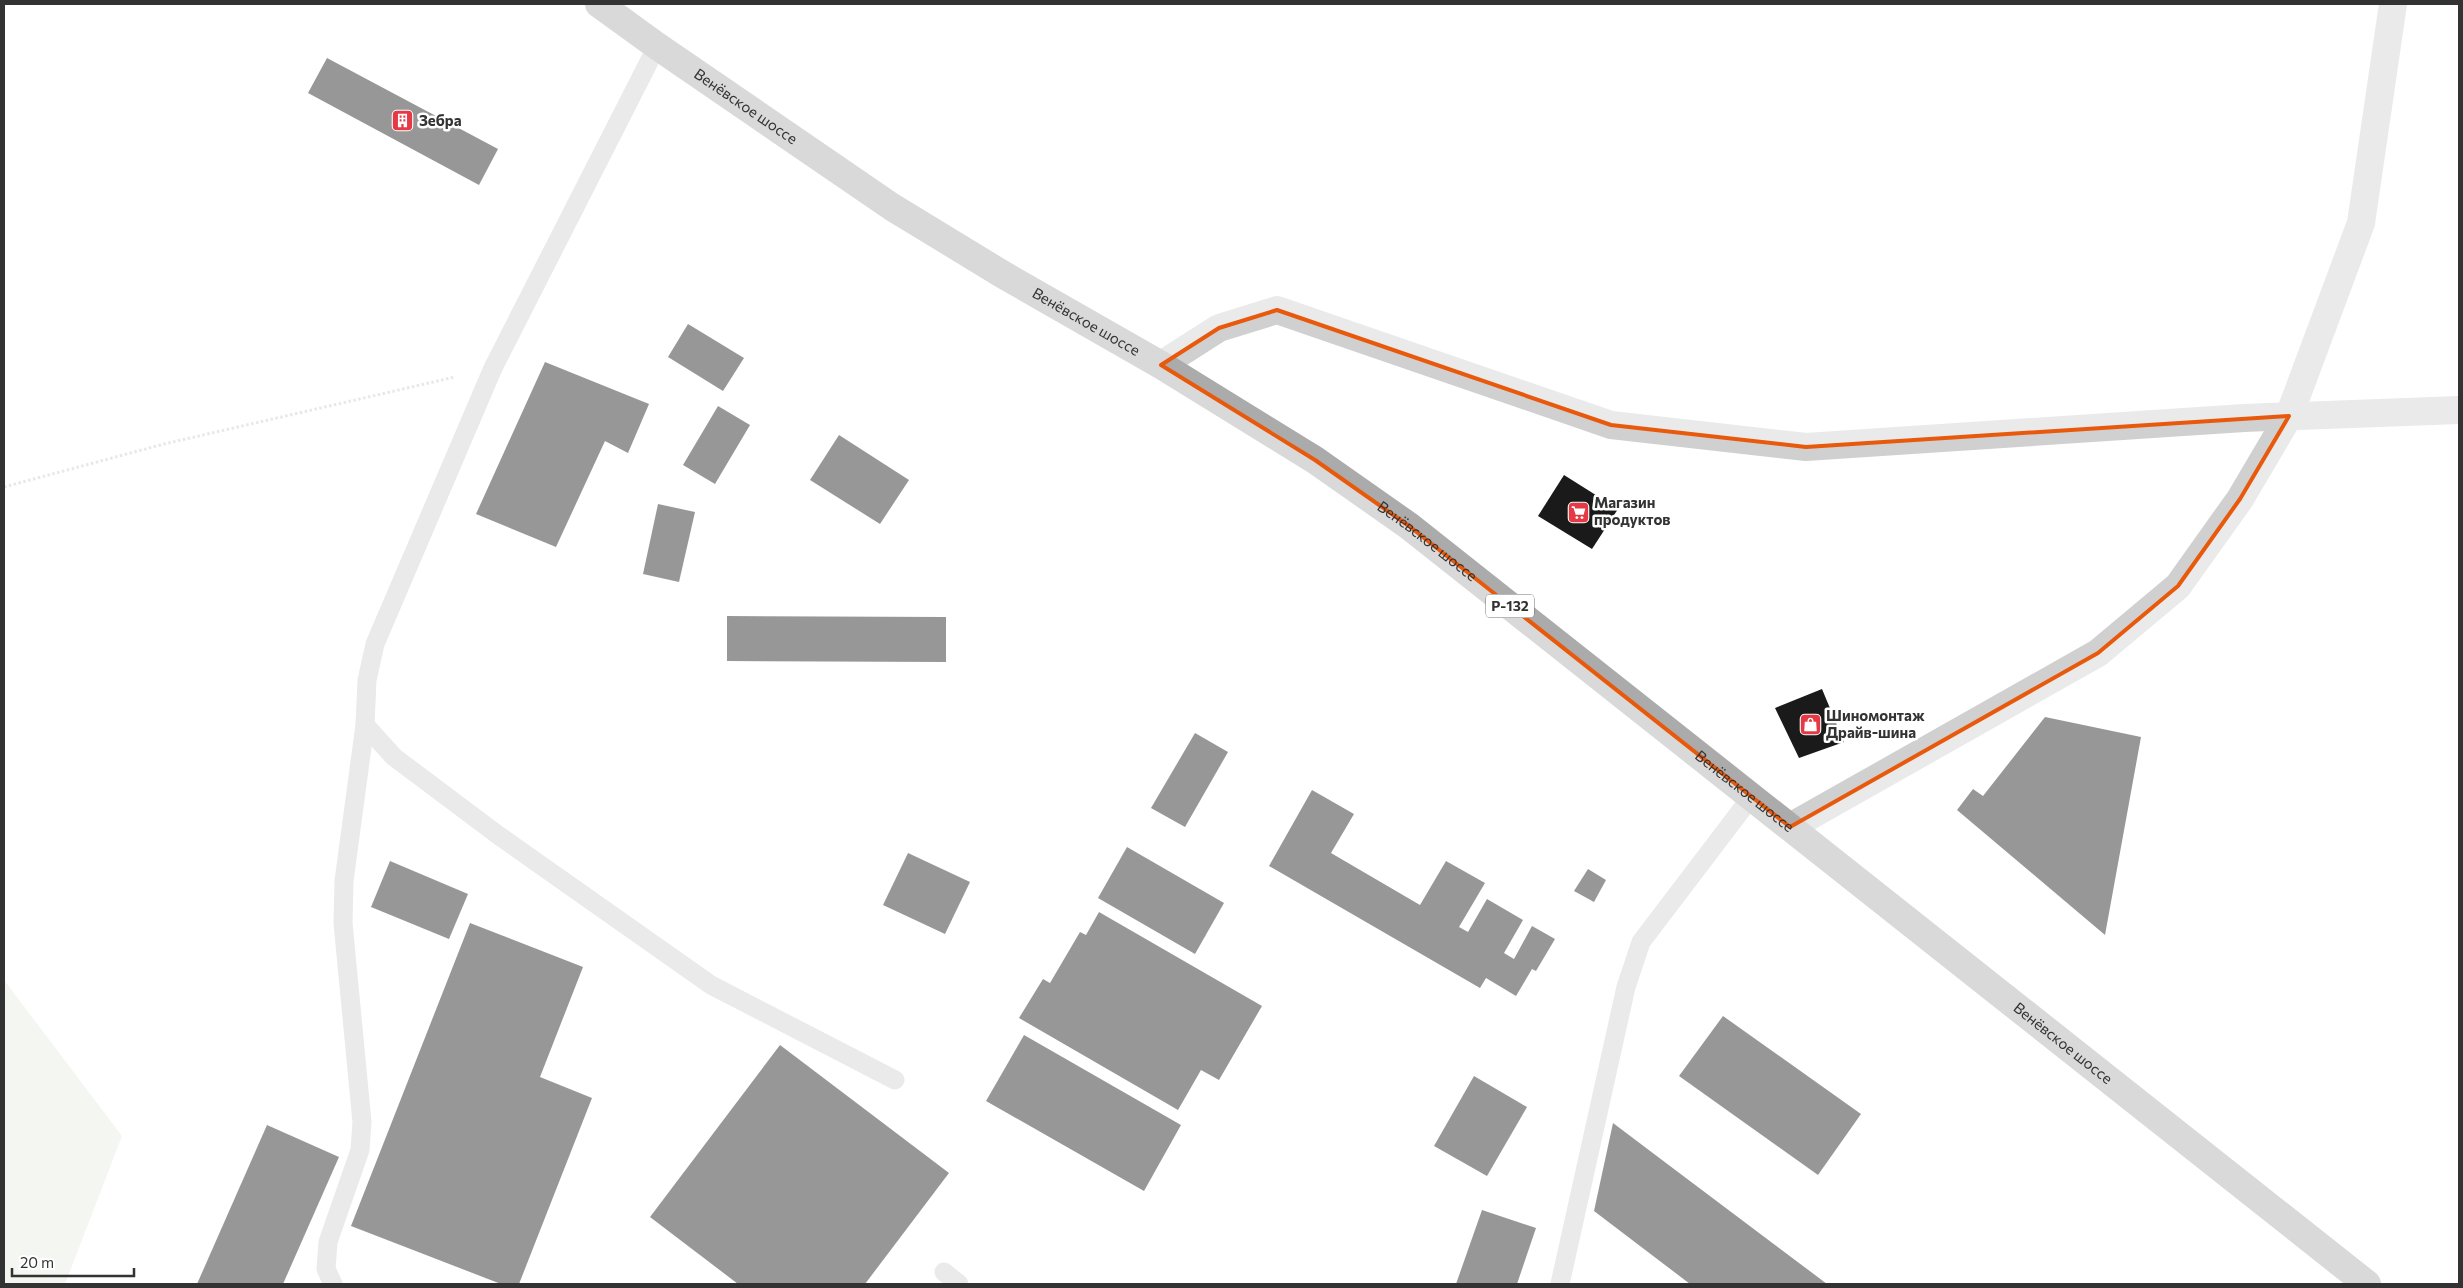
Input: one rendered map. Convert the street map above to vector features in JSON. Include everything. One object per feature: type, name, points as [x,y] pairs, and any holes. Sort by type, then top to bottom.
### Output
[{"type":"main road","name":"Венёвское шоссе","points":[[599,4],[892,207],[1002,274],[1161,365],[1315,460],[1409,526],[2367,1284]]},
{"type":"street","points":[[1790,827],[2098,653],[2178,586],[2240,499],[2289,416],[2361,223],[2393,4]]},
{"type":"street","points":[[1161,365],[1219,328],[1277,310],[1611,425],[1806,447],[2289,416],[2459,410]]},
{"type":"lane","points":[[333,1284],[326,1269],[328,1242],[360,1150],[362,1122],[343,923],[344,881],[365,725],[367,680],[375,644],[493,368],[657,46]]},
{"type":"lane","points":[[365,725],[394,757],[483,824],[711,984],[895,1080]]},
{"type":"lane","points":[[1560,1284],[1626,987],[1641,942],[1752,796]]},
{"type":"lane","points":[[944,1272],[959,1284]]},
{"type":"path","points":[[4,486],[164,444],[493,368]]},
{"type":"highlighted area","points":[[1277,310],[1611,425],[1806,447],[2289,416],[2240,499],[2178,586],[2098,653],[1790,827],[1409,526],[1315,460],[1161,365],[1219,328]]},
{"type":"shaded area","points":[[4,980],[122,1136],[65,1284],[4,1284]]},
{"type":"building","name":"Зебра","points":[[327,58],[498,149],[479,185],[308,93]]},
{"type":"building","points":[[688,324],[744,358],[723,391],[668,357]]},
{"type":"building","points":[[545,362],[649,404],[628,453],[605,441],[556,547],[476,514]]},
{"type":"building","points":[[718,406],[750,425],[715,484],[683,465]]},
{"type":"building","points":[[839,435],[909,480],[880,524],[810,480]]},
{"type":"building","name":"Магазин продуктов","points":[[1564,475],[1618,509],[1592,549],[1538,516]]},
{"type":"building","points":[[658,504],[695,512],[679,582],[643,574]]},
{"type":"building","points":[[727,616],[946,617],[946,662],[727,661]]},
{"type":"building","name":"Шиномонтаж Драйв-шина","points":[[1822,689],[1844,742],[1799,758],[1775,708]]},
{"type":"building","points":[[2045,717],[2141,737],[2105,935],[1957,810],[1973,789],[1983,796]]},
{"type":"building","points":[[1195,733],[1228,752],[1185,827],[1151,808]]},
{"type":"building","points":[[1312,790],[1354,814],[1331,853],[1420,905],[1446,861],[1485,883],[1459,927],[1468,932],[1487,899],[1523,920],[1504,953],[1514,959],[1532,926],[1555,939],[1536,971],[1532,969],[1516,996],[1486,978],[1480,988],[1269,866]]},
{"type":"building","points":[[1127,847],[1224,903],[1195,954],[1098,898]]},
{"type":"building","points":[[908,853],[970,882],[945,934],[883,905]]},
{"type":"building","points":[[390,861],[468,894],[449,939],[371,907]]},
{"type":"building","points":[[1588,869],[1606,880],[1594,902],[1574,891]]},
{"type":"building","points":[[1099,912],[1262,1006],[1219,1080],[1201,1070],[1178,1110],[1019,1018],[1043,979],[1050,983],[1080,932],[1086,935]]},
{"type":"building","points":[[470,923],[583,967],[540,1077],[592,1098],[519,1284],[501,1284],[351,1226]]},
{"type":"building","points":[[1723,1016],[1861,1114],[1818,1175],[1679,1076]]},
{"type":"building","points":[[1024,1035],[1181,1125],[1144,1191],[986,1101]]},
{"type":"building","points":[[780,1045],[949,1173],[865,1284],[738,1284],[650,1217]]},
{"type":"building","points":[[1474,1076],[1527,1107],[1487,1176],[1434,1146]]},
{"type":"building","points":[[1613,1123],[1827,1284],[1690,1284],[1594,1211]]},
{"type":"building","points":[[267,1125],[339,1157],[283,1284],[197,1284]]},
{"type":"building","points":[[1482,1210],[1536,1228],[1517,1284],[1456,1284]]},
{"type":"place","name":"Зебра","points":[[403,121]]},
{"type":"place","name":"Магазин продуктов","points":[[1578,512]]},
{"type":"place","name":"Шиномонтаж Драйв-шина","points":[[1810,725]]}]
